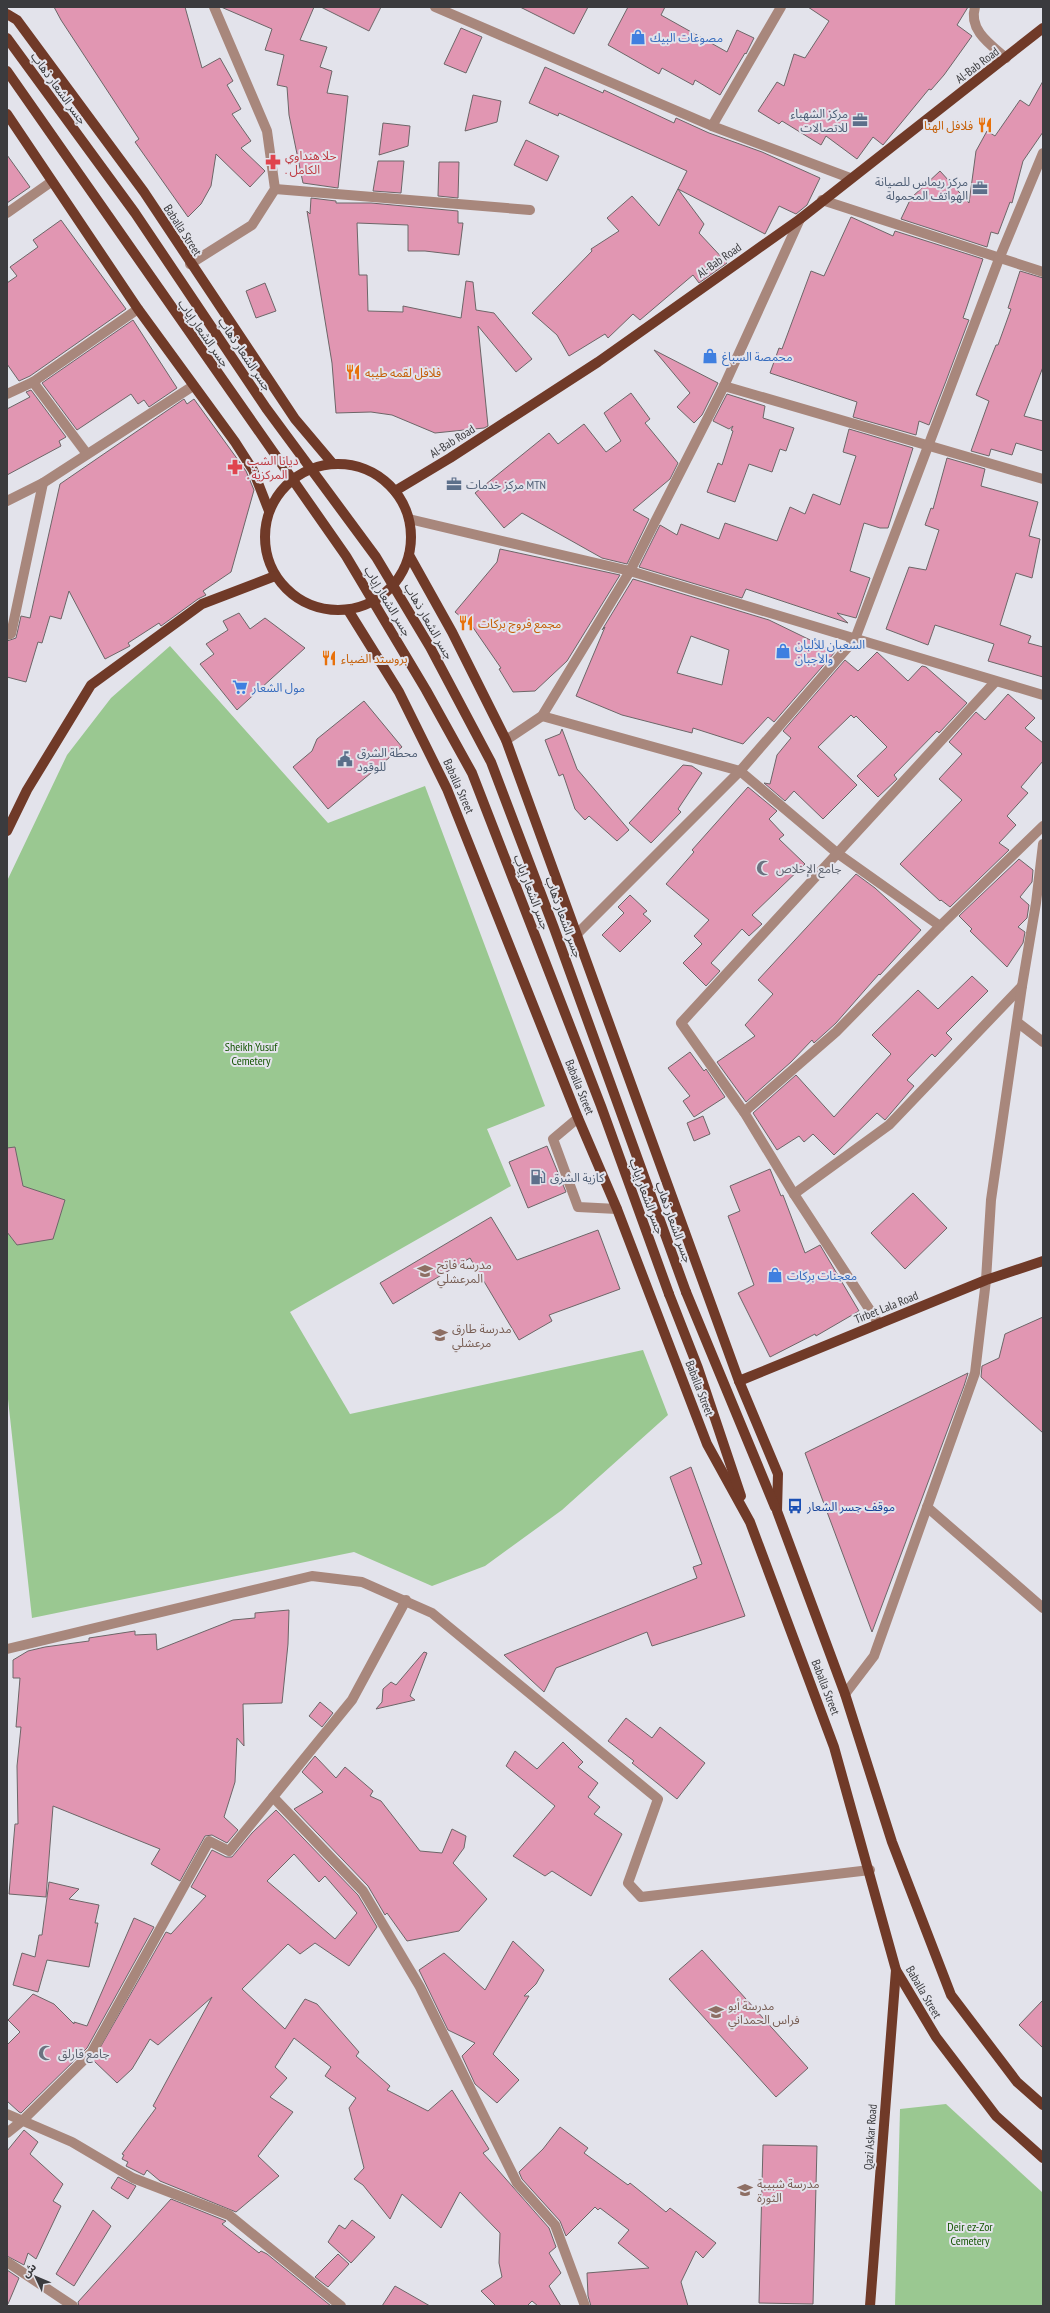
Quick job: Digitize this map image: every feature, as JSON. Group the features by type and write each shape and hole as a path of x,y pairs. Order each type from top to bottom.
{"main road":[{"name":"Baballa Street","path":"7,14 17,20 144,192 190,264 295,419 333,464"},
{"name":"Al-Bab Road","path":"395,491 450,458 598,362 800,219 822,200 1043,28"},
{"name":"جسر الشعار ذهاب","path":"7,38 135,213 266,408 376,557 430,647 491,762 554,928 686,1292 777,1511"},
{"name":"جسر الشعار إياب","path":"7,71 346,556 426,690 472,773 601,1106 669,1294 698,1368 750,1522"},
{"path":"7,114 51,182 138,309 253,470 269,511"},
{"path":"333,464 350,465 367,470 382,479 395,491 403,504 409,519 412,537 409,555 397,581 387,592 362,607 348,610 327,610 306,604 289,592 275,576 268,561 265,544 265,527 269,511 277,496 288,483 312,469 333,464"},
{"name":"Baballa Street","path":"409,555 452,632 506,740 739,1381 778,1474 777,1511 846,1694 892,1842 951,1995 1017,2082 1043,2106"},
{"path":"7,831 26,790 91,685 202,604 275,576"},
{"name":"Baballa Street","path":"348,610 399,692 447,789 578,1118 617,1209 707,1444 750,1522 834,1747 870,1870 896,1970 936,2037 996,2116 1043,2158"},
{"name":"Tirbet Lala Road","path":"739,1381 986,1280 1043,1261"},
{"name":"Qazi Askar Road","path":"870,2306 896,1970"}],"street":[{"path":"190,264 252,225 275,189 267,131 214,7"},
{"path":"435,7 712,126 850,178"},
{"path":"712,126 781,7"},
{"path":"975,7 973,14 974,24 982,36 1006,58"},
{"path":"576,935 740,771 855,639 999,259 1043,152"},
{"path":"7,213 51,182"},
{"path":"275,189 530,210"},
{"path":"822,200 999,259 1043,272"},
{"path":"506,740 542,716 630,571 724,386 800,219"},
{"path":"7,394 34,382 138,309"},
{"path":"34,382 87,454"},
{"path":"7,501 43,483 193,386"},
{"path":"724,386 1043,479"},
{"path":"7,635 11,634 43,483"},
{"path":"409,519 630,571 994,682 1043,695"},
{"path":"879,1324 794,1194 744,1112 681,1023 994,682"},
{"path":"542,716 740,771 838,853 940,926"},
{"path":"744,1112 836,1032 940,926 1043,826"},
{"path":"846,1694 874,1656 975,1373 986,1280 991,1200 1022,986 1040,905 1043,844"},
{"path":"794,1194 889,1125 1022,986"},
{"path":"1017,1022 1043,1042"},
{"path":"578,1118 553,1139 578,1207 617,1209"},
{"path":"927,1507 1043,1608"},
{"path":"7,1649 312,1576 362,1582 406,1600 432,1613 658,1800 628,1883 641,1897 870,1870"},
{"path":"7,2133 22,2121 92,2052 209,1841 229,1851 352,1700 406,1600"},
{"path":"273,1796 363,1891 420,1987 517,2183 555,2224 585,2306"},
{"path":"7,2114 72,2142 133,2178 229,2215 341,2306"},
{"path":"7,2262 73,2306"}],"green space":[{"name":"Sheikh Yusuf Cemetery","path":"170,646 328,823 425,786 545,1106 487,1129 511,1186 290,1312 350,1414 643,1350 668,1415 562,1510 485,1566 432,1586 354,1552 32,1618 7,1390 7,881 67,755 111,698"},
{"name":"Deir ez-Zor Cemetery","path":"946,2104 1043,2193 1043,2306 895,2306 900,2109"}],"building":[{"path":"54,7 185,7 202,68 220,58 233,81 227,85 241,109 232,114 251,141 241,148 265,171 250,187 216,154 211,186 201,204 188,217 135,142 139,139"},
{"path":"221,7 314,7 300,40 327,47 320,67 332,71 327,93 348,96 338,188 303,183 289,115 287,87 277,85 284,55 265,50 272,29"},
{"path":"321,7 381,7 369,31"},
{"path":"520,7 588,7 574,34"},
{"path":"628,7 665,7 661,15 727,52 737,30 754,38 746,54 745,53 720,95 695,80 693,85 662,68 659,74 608,45"},
{"path":"808,7 968,7 957,25 972,36 944,75 931,90 929,89 883,145 873,137 857,159 826,136 821,145 782,121 779,124 758,111 777,82 784,86 794,54 805,58 829,21"},
{"path":"461,28 482,37 466,73 444,64"},
{"path":"545,67 603,93 604,90 674,123 676,118 709,133 762,152 820,178 807,205 796,214 779,206 765,234 678,189 704,224 699,233 727,263 699,283 693,275 640,320 633,314 608,338 605,334 569,356 557,335 532,313 592,251 591,249 619,231 607,218 632,196 659,226 687,171 559,113 558,116 529,103"},
{"path":"1043,81 1043,132 1023,161 1012,203 1010,202 998,234 991,232 987,247 901,219 911,198 940,171 969,203 976,151 987,131 995,136 1020,100 1029,106"},
{"path":"473,95 501,101 497,122 465,131"},
{"path":"383,123 410,126 408,146 379,155"},
{"path":"526,140 559,156 547,181 514,165"},
{"path":"7,155 30,187 7,203"},
{"path":"378,161 404,161 401,193 373,191"},
{"path":"439,162 459,162 458,198 438,196"},
{"path":"311,198 336,201 336,203 371,203 458,211 458,223 463,223 459,255 425,251 408,251 408,225 357,223 359,275 367,275 368,311 403,312 403,306 461,318 466,281 473,282 476,310 494,313 532,359 516,372 478,326 488,426 484,428 435,433 392,415 371,412 336,413 332,363 307,211 310,214"},
{"path":"851,217 893,236 895,231 983,259 963,318 969,320 946,381 929,425 919,421 916,435 853,417 857,402 770,373 779,348 782,349 811,271 824,276"},
{"path":"61,220 126,309 30,376 19,381 7,364 7,283 17,276 10,267 38,247 33,240"},
{"path":"1020,271 1043,278 1043,367 1024,416 1043,421 1043,451 1016,443 1012,455 991,449 989,456 971,451 989,401 976,395 996,345 998,345 1011,309 1008,308"},
{"path":"265,283 276,311 256,318 246,291"},
{"path":"133,320 177,388 149,407 144,400 138,404 131,394 77,430 42,383"},
{"path":"654,350 718,383 702,415 694,423 677,407 690,393"},
{"path":"31,390 66,437 59,441 61,446 7,475 7,409 30,397 26,392"},
{"path":"631,393 650,419 645,423 678,463 670,479 633,510 649,519 627,564 602,558 522,513 504,528 475,493 549,433 558,444 584,424 606,452 621,441 604,413"},
{"path":"727,394 765,406 763,418 794,428 786,451 780,449 772,472 749,464 735,502 707,492 718,463 722,465 733,431 731,430 733,426 729,429 713,421"},
{"path":"184,399 187,404 194,399 246,471 254,490 231,572 203,591 206,595 198,599 161,626 159,623 128,643 130,646 105,659 69,591 61,619 50,616 42,643 38,642 26,682 7,677 7,641 16,638 21,616 30,618 60,484"},
{"path":"849,429 913,448 888,528 880,528 864,523 850,571 870,578 856,618 837,613 848,623 746,589 742,598 639,567 660,525 677,535 681,524 719,539 725,523 777,541 790,507 805,514 813,494 840,505 856,456 843,452"},
{"path":"947,458 985,469 981,486 1038,502 1029,536 1040,539 1032,578 1016,573 1000,625 1031,636 1028,643 1043,647 1043,677 988,661 994,644 935,625 928,645 886,629 909,567 926,570 939,530 925,525 931,508 933,509"},
{"path":"500,549 620,575 567,661 535,691 513,692 499,669 501,668 472,626 455,612 497,562"},
{"path":"633,579 769,620 835,652 774,722 768,717 743,744 693,728 692,733 622,715 576,696 605,627 602,630","holes":["691,636 729,650 722,685 677,673"]},
{"name":"مول الشعار","path":"239,613 250,629 265,618 305,648 237,710 200,664 214,654 206,644 228,630 223,621"},
{"path":"877,652 908,681 922,666 926,667 967,703 939,733 937,731 894,775 897,779 878,797 857,776 887,747 856,716 854,718 851,715 818,747 857,785 823,819 794,791 785,801 764,783 770,784 777,755 791,738 783,731 845,660 858,671"},
{"path":"1008,694 1035,718 1025,728 1043,743 1043,761 1021,787 1028,793 1007,816 1016,825 999,843 1009,850 950,907 941,900 940,901 900,864 962,800 939,779 962,754 949,742 976,712 985,720"},
{"name":"محطة الشرق للوقود","path":"364,701 402,747 328,809 293,767 312,751 317,739"},
{"path":"562,729 577,769 629,830 617,841 589,816 585,820 575,809 563,774 559,776 545,740 560,734"},
{"path":"683,765 692,766 702,773 678,809 681,812 651,843 629,823"},
{"path":"748,787 777,811 769,819 784,835 779,839 805,864 752,915 762,924 749,936 742,929 711,963 720,971 706,986 683,963 702,944 694,936 709,920 666,884 694,852 692,850"},
{"path":"1019,859 1033,870 1032,882 1020,897 1029,905 1027,918 1018,927 1025,932 1023,943 1007,967 970,931 972,929 959,916"},
{"path":"856,874 875,888 921,930 880,975 879,974 836,1023 814,1043 812,1040 791,1062 746,1102 717,1062 755,1036 745,1025 773,994 758,980"},
{"path":"630,895 647,911 643,914 651,921 620,952 602,935 624,913 618,907"},
{"path":"972,976 988,991 946,1033 952,1039 935,1057 932,1054 907,1080 914,1086 885,1120 877,1113 834,1155 813,1134 804,1142 799,1136 777,1150 753,1113 796,1075 834,1117 891,1054 872,1035 918,990 938,1009"},
{"path":"690,1052 704,1071 706,1069 725,1097 694,1117 683,1101 690,1096 668,1068"},
{"path":"703,1116 710,1134 694,1141 687,1123"},
{"name":"كازية الشرق","path":"547,1146 566,1192 528,1208 509,1162"},
{"path":"15,1147 23,1186 65,1200 53,1239 17,1245 7,1232 7,1148"},
{"path":"770,1169 781,1196 783,1195 805,1253 820,1245 859,1311 816,1336 815,1334 770,1357 738,1293 754,1285 728,1216 740,1211 730,1186"},
{"path":"913,1193 947,1228 905,1269 871,1233"},
{"path":"491,1217 517,1260 598,1230 620,1289 549,1315 552,1321 519,1340 470,1258 393,1304 380,1283"},
{"path":"1043,1317 1043,1433 981,1377 982,1366 999,1358 1005,1334"},
{"path":"968,1373 964,1386 872,1632 805,1453"},
{"path":"691,1467 745,1616 652,1646 647,1632 556,1668 544,1692 504,1655 697,1578 693,1567 702,1564 670,1477"},
{"path":"289,1610 288,1644 282,1703 243,1704 244,1746 237,1738 235,1782 224,1817 238,1830 227,1843 212,1835 205,1836 180,1881 151,1864 160,1849 53,1806 46,1897 9,1894 15,1824 18,1824 17,1766 21,1727 16,1727 20,1678 13,1678 13,1660 28,1651 89,1641 89,1638 135,1631 135,1635 156,1634 157,1650 233,1620 255,1618 255,1613"},
{"path":"424,1652 427,1653 410,1696 415,1700 376,1709 382,1702 383,1689 391,1682 396,1685"},
{"path":"320,1702 333,1713 322,1727 309,1716"},
{"path":"626,1718 652,1738 660,1727 705,1763 677,1799 632,1763 634,1761 608,1741"},
{"path":"563,1742 583,1762 578,1767 598,1783 588,1797 600,1807 594,1814 622,1834 591,1896 552,1871 545,1876 513,1856 555,1806 506,1766 515,1751 537,1769"},
{"path":"315,1756 336,1778 345,1767 373,1791 370,1796 381,1801 420,1851 442,1853 452,1829 466,1836 464,1848 453,1863 487,1899 459,1931 407,1941 387,1913 385,1915 368,1886 294,1809 323,1792 302,1772"},
{"path":"276,1810 358,1895 377,1927 349,1966 315,1943 300,1954 288,1944 242,1989 285,2029 305,1999 317,2004 359,2052 356,2056 390,2086 387,2090 428,2111 452,2090 489,2149 483,2153 549,2228 556,2247 549,2253 561,2273 549,2286 561,2306 538,2306 532,2301 527,2306 496,2306 481,2291 502,2277 499,2263 500,2233 460,2192 441,2228 402,2194 390,2219 363,2185 354,2179 364,2168 349,2108 356,2098 325,2076 331,2067 294,2038 275,2067 287,2078 270,2097 293,2112 258,2156 279,2176 236,2212 160,2181 147,2170 144,2175 126,2166 128,2162 122,2159 124,2155 122,2154 156,2108 153,2106 212,1997 158,2045 150,2039 132,2069 117,2083 93,2060 166,1932 171,1934 206,1896 191,1887 212,1850 226,1857 232,1857 252,1833","holes":["294,1854 319,1882 325,1876 357,1913 335,1939 267,1881"]},
{"path":"49,1882 79,1889 69,1899 99,1905 95,1923 98,1923 89,1967 47,1960 38,1992 13,1985 22,1953 35,1957 39,1935 42,1935"},
{"path":"134,1918 154,1927 87,2048 21,2113 19,2112 7,2101 7,2045 20,2032 8,2020 33,1994 54,2004 74,2024 74,2022 87,2026"},
{"path":"513,1941 544,1970 536,1984 524,1996 529,1996 493,2054 519,2080 497,2103 475,2084 462,2056 475,2043 448,2030 419,1970 444,1953 485,1990"},
{"path":"702,1950 808,2068 776,2097 669,1979"},
{"path":"1043,2000 1043,2048 1019,2025"},
{"path":"560,2127 588,2148 584,2153 628,2185 630,2183 666,2212 670,2208 716,2243 703,2258 696,2251 681,2282 688,2306 591,2306 588,2296 587,2273 649,2268 618,2243 629,2230 600,2208 598,2210 595,2207 566,2236 560,2221 522,2179 519,2172 543,2149"},
{"path":"24,2130 38,2142 30,2154 63,2184 53,2201 61,2206 36,2259 28,2253 24,2265 7,2256 7,2151"},
{"path":"763,2145 817,2146 813,2304 759,2303"},
{"path":"118,2177 136,2186 128,2199 111,2188"},
{"path":"171,2199 226,2221 222,2224 259,2253 261,2251 267,2254 331,2306 79,2306 78,2302"},
{"path":"93,2210 111,2226 74,2286 56,2274"},
{"path":"352,2220 375,2237 351,2263 328,2242 339,2225 345,2229"},
{"path":"338,2254 349,2264 328,2287 315,2277"},
{"path":"7,2270 19,2278 8,2304 7,2304"},
{"path":"395,2286 430,2306 382,2306"}],"place":[{"name":"مصوغات البيك","path":"638,37"},
{"name":"مركز الشهباء للاتصالات","path":"860,120"},
{"name":"فلافل الهنا","path":"985,125"},
{"name":"حلا هنداوي . الكامل","path":"273,162"},
{"name":"مركز ريماس للصيانة الهواتف المحمولة","path":"980,188"},
{"name":"محمصة السباغ","path":"710,356"},
{"name":"فلافل لقمه طيبه","path":"353,372"},
{"name":"ديانا الشب . المركزية","path":"235,467"},
{"name":"مركز خدمات MTN","path":"454,484"},
{"name":"مجمع فروج بركات","path":"466,623"},
{"name":"الشعبان للألبان والأجبان","path":"783,651"},
{"name":"بروستد الضياء","path":"329,658"},
{"name":"مول الشعار","path":"240,687"},
{"name":"محطة الشرق للوقود","path":"345,759"},
{"name":"جامع الإخلاص","path":"764,868"},
{"name":"كازية الشرق","path":"538,1177"},
{"name":"مدرسة فاتح المرعشلي","path":"425,1271"},
{"name":"معجنات بركات","path":"775,1275"},
{"name":"مدرسة طارق مرعشلي","path":"440,1335"},
{"name":"موقف جسر الشعار","path":"795,1506"},
{"name":"مدرسة أبو فراس الحمداني","path":"716,2012"},
{"name":"جامع قارلق","path":"46,2053"},
{"name":"مدرسة شبيبة الثورة","path":"745,2190"}]}
